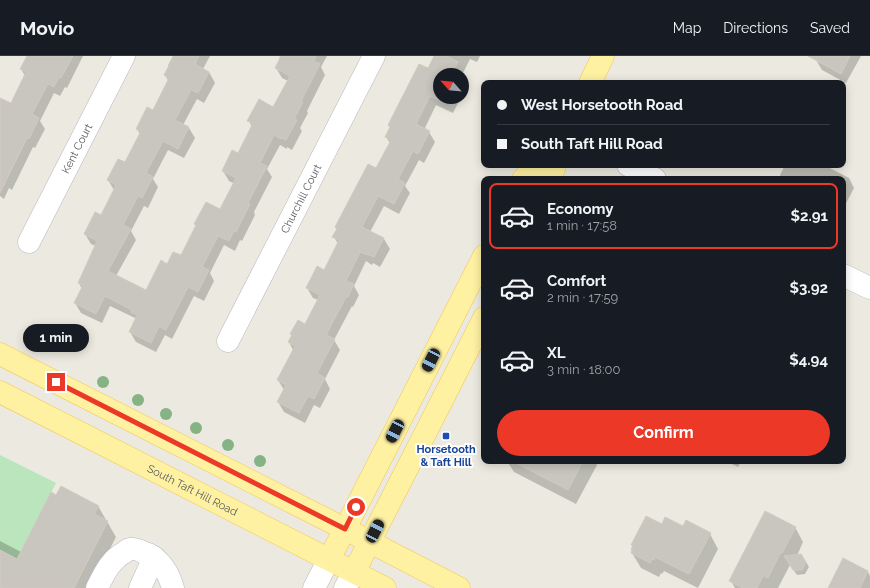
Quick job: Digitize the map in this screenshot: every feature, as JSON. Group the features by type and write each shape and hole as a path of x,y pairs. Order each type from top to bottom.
{"main road":[{"path":"591,80 603,56"},
{"path":"526,176 533,168"},
{"path":"329,559 481,262"},
{"path":"349,580 481,324"},
{"path":"0,354 459,588"},
{"name":"South Taft Hill Road","path":"0,392 329,559 349,580 385,588"}],"street":[{"name":"Kent Court","path":"29,242 124,56"},
{"name":"Churchill Court","path":"228,341 374,56"},
{"path":"634,168 649,176"},
{"path":"846,276 870,288"},
{"path":"97,588 112,561 129,549 138,549 154,557 164,567 174,588"},
{"path":"140,588 154,557"},
{"path":"314,588 329,559"}],"green space":[{"path":"0,455 56,483 17,559 0,550"}],"building":[{"path":"27,56 73,56 61,78 59,77 54,87 48,84 32,114 39,118 29,139 27,138 0,193 0,98 11,103 26,72 20,69"},
{"path":"174,56 199,56 195,64 209,72 198,93 191,90 175,120 189,127 178,149 163,141 146,173 153,177 142,198 138,196 123,225 131,229 108,271 146,290 161,260 167,264 173,252 181,255 196,225 194,224 206,202 220,209 236,178 222,171 232,150 238,153 253,123 247,121 259,99 273,107 290,76 275,68 281,56 316,56 314,61 320,64 301,101 303,102 294,119 297,120 286,140 274,135 260,163 267,166 248,203 250,204 236,232 234,231 229,241 218,236 202,267 209,270 198,292 188,287 166,330 159,326 151,343 129,332 137,315 131,312 132,310 105,296 96,314 74,303 83,285 78,283 97,241 84,234 95,212 101,215 116,185 107,180 118,159 125,162 141,131 136,129 147,107 153,110 169,78 164,75"},
{"path":"434,56 447,56 458,62 455,68 433,68 433,97 430,96 416,124 430,131 418,154 413,151 398,179 405,183 394,204 378,196 362,227 384,238 374,257 360,252 346,281 354,284 326,335 335,339 317,373 325,378 314,399 308,396 299,413 277,402 286,385 277,380 295,346 288,342 292,335 290,334 298,320 305,324 320,295 306,288 317,266 324,270 339,240 332,237 337,229 335,227 368,164 376,168 391,140 385,137 390,127 388,125 419,64 428,68"},
{"path":"808,56 850,56 841,74"},
{"path":"518,464 581,464 568,490"},
{"path":"61,486 99,506 94,514 108,521 74,588 0,588 0,550 17,559 51,492 56,495"},
{"path":"765,511 796,527 768,578 763,576 757,588 743,588 729,581"},
{"path":"646,516 662,524 665,517 683,526 686,520 711,533 689,574 655,557 650,563 631,553 633,546 631,545"},
{"path":"801,554 806,562 802,570 793,570 784,556"},
{"path":"843,558 868,571 860,588 828,588"}],"place":[{"name":"Horsetooth & Taft Hill","path":"446,436"}],"route":[{"path":"56,382 345,529 356,507"}]}
